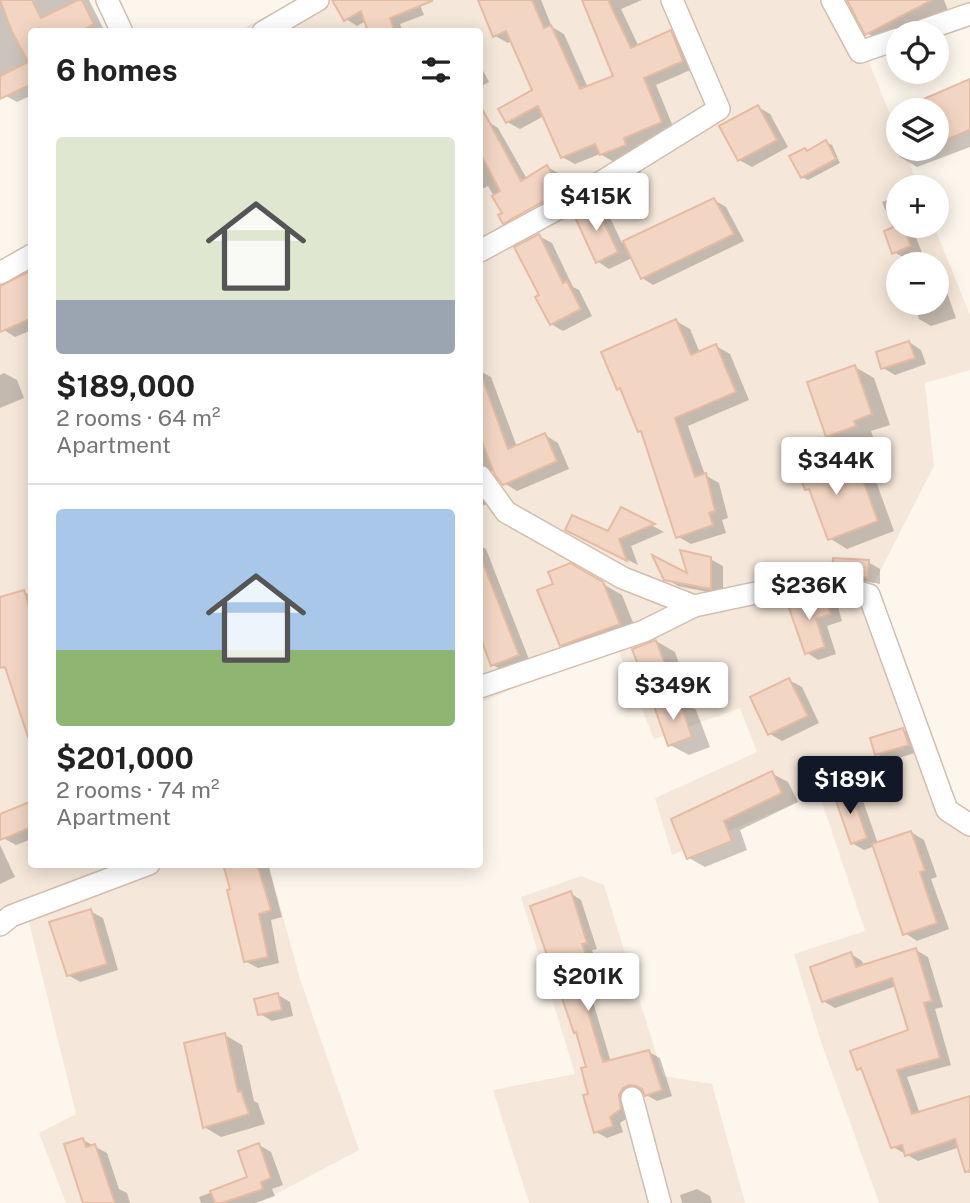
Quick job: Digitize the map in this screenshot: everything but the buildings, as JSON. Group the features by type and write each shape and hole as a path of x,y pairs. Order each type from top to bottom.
{"street":[{"path":"107,0 120,28"},
{"path":"270,28 318,0"},
{"path":"483,249 561,207 719,109 672,0"},
{"path":"832,0 860,52 886,43"},
{"path":"949,21 970,14"},
{"path":"0,274 28,257"},
{"path":"483,480 506,512 623,578 694,606"},
{"path":"483,686 644,631 694,606 799,584 835,585 869,595 947,810 970,825"},
{"path":"0,925 11,916 138,868"},
{"path":"632,1098 660,1203"}],"shaded area":[{"path":"295,0 970,0 970,6 928,21 886,21 886,36 862,45 886,104 886,161 909,161 914,175 886,175 886,238 939,238 945,252 886,252 886,315 949,315 949,263 970,315 970,370 925,383 934,466 874,583 941,809 970,833 970,1203 879,1203 821,1042 794,954 865,931 819,793 672,855 655,798 757,752 740,708 654,739 616,644 483,702 483,28 244,28"},
{"path":"28,244 28,868 270,868 300,979 359,1150 259,1203 66,1203 39,1133 76,1114 29,922 29,911 0,925 0,260"},
{"path":"581,876 604,885 663,1076 712,1084 745,1203 529,1203 493,1090 575,1074 521,897"}]}
